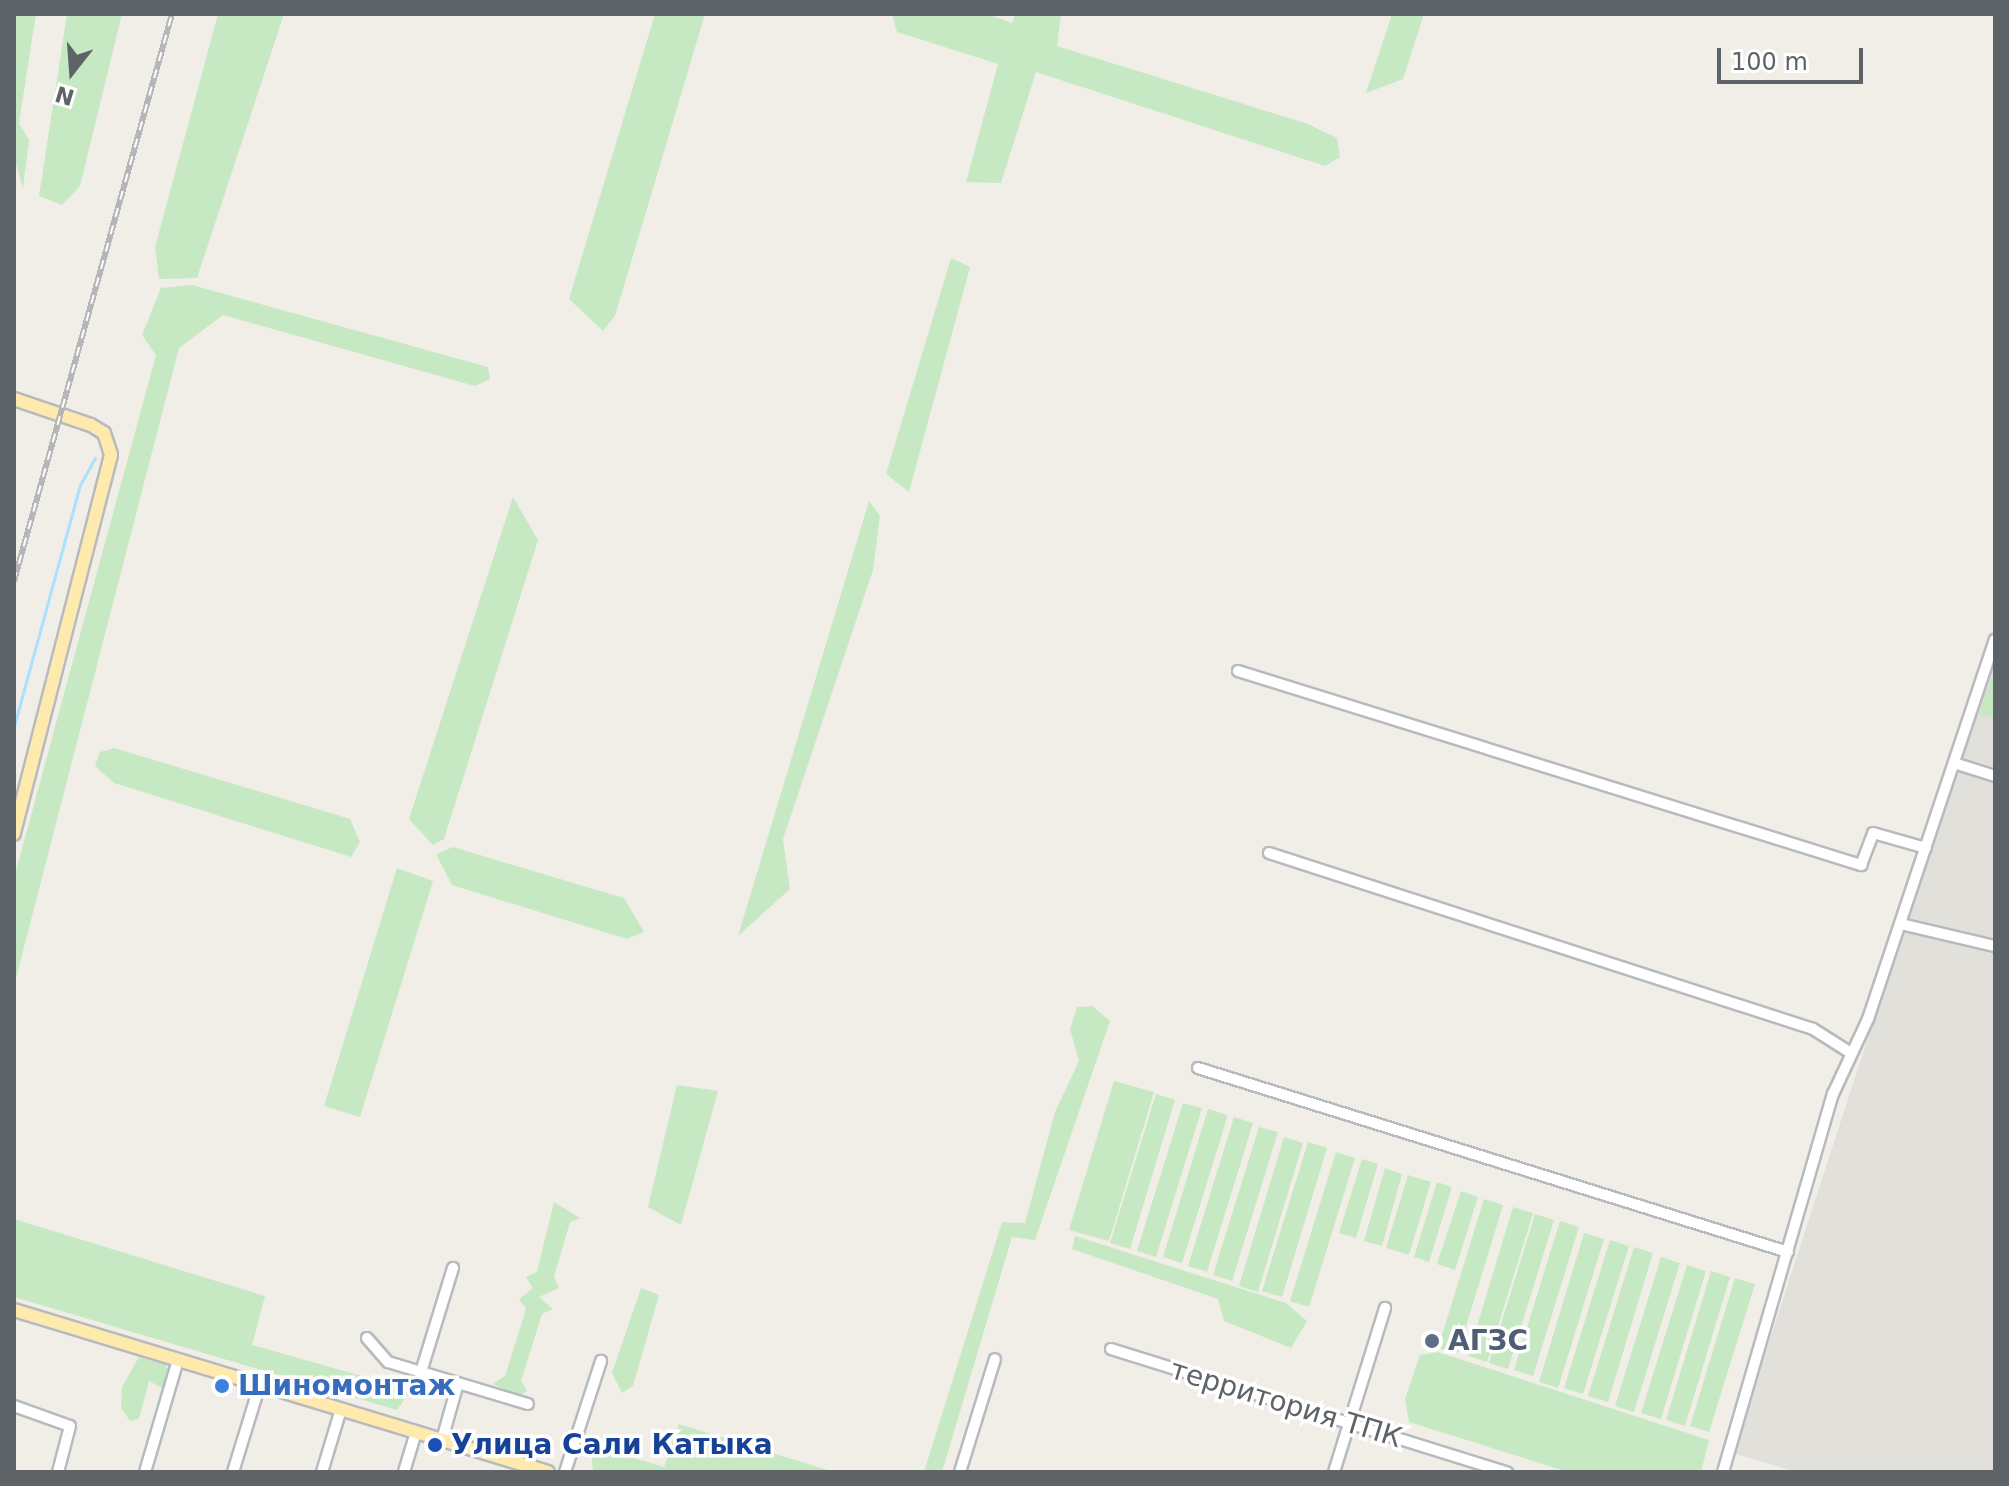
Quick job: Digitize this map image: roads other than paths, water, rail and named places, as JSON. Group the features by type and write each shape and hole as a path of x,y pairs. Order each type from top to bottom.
{"main road":[{"path":"14,399 100,424 111,455 14,834"},
{"path":"14,1310 531,1470 548,1472"}],"street":[{"path":"1723,1472 1851,1053 1901,924 1995,640"},
{"path":"1238,671 1861,865 1873,833 1926,848"},
{"path":"1954,763 1995,776"},
{"path":"1269,853 1802,1025 1851,1053"},
{"path":"1901,924 1995,946"},
{"path":"1198,1068 1788,1252"},
{"path":"421,1372 453,1268"},
{"path":"1334,1472 1385,1308"},
{"path":"367,1338 388,1362 528,1404"},
{"name":"территория ТПК","path":"1111,1349 1507,1472"},
{"path":"960,1472 995,1359"},
{"path":"145,1472 178,1360"},
{"path":"565,1472 601,1361"},
{"path":"442,1440 458,1383"},
{"path":"233,1472 260,1384"},
{"path":"14,1406 70,1426 58,1472"},
{"path":"322,1472 341,1409"},
{"path":"404,1472 416,1432"}],"waterway":[{"path":"14,726 80,485 95,458"}],"railway":[{"path":"14,581 172,14"}],"place":[{"name":"АГЗС","path":"1432,1341"},
{"name":"Шиномонтаж","path":"222,1386"},
{"name":"Улица Сали Катыка","path":"435,1445"}]}
